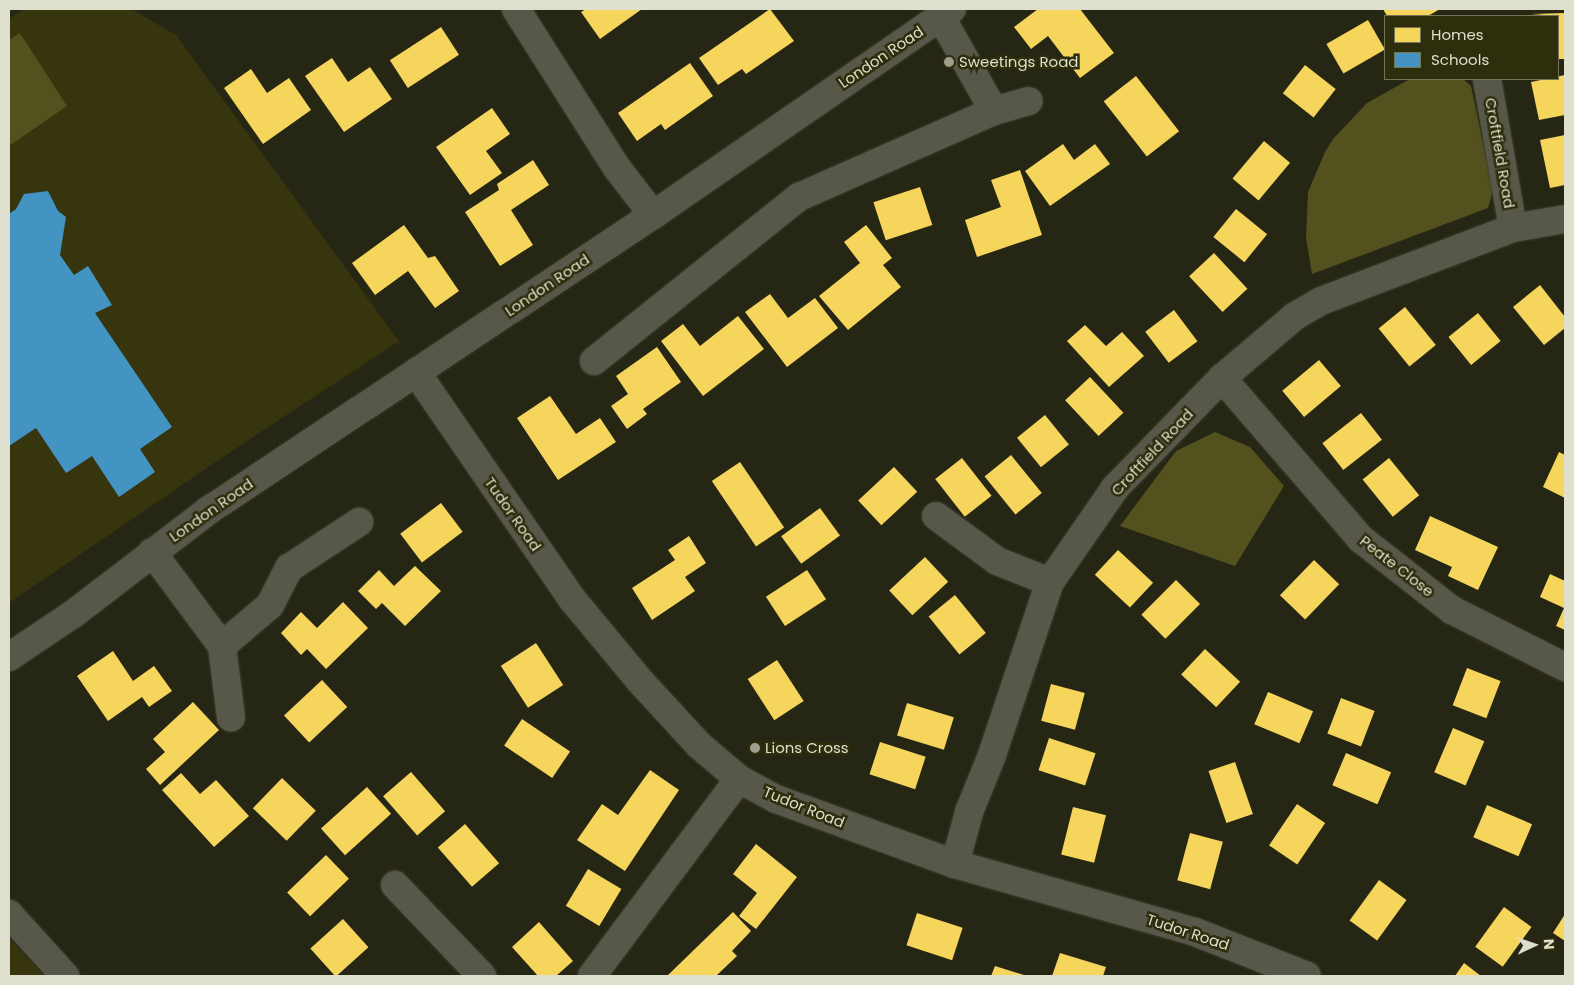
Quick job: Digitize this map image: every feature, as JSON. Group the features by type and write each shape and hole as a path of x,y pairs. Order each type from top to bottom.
{"street":[{"path":"516,9 618,168 653,215"},
{"name":"London Road","path":"9,657 73,614 152,552 239,490 653,215 946,13 994,111"},
{"name":"Croftfield Road","path":"1486,80 1513,228"},
{"path":"594,361 799,197 994,111 1028,101"},
{"name":"Croftfield Road","path":"955,864 969,812 992,755 1050,582 1115,488 1222,378 1295,316 1321,301 1513,228 1565,219"},
{"name":"Tudor Road","path":"416,372 572,599 640,681 700,746 739,778 776,799 955,864 1195,932 1307,976"},
{"name":"Peate Close","path":"1222,378 1361,539 1452,610 1565,667"},
{"path":"936,516 997,561 1050,582"},
{"path":"222,646 270,605 288,568 359,522"},
{"path":"152,552 222,646 231,717"},
{"path":"592,976 739,778"},
{"path":"395,885 482,976"},
{"path":"9,914 65,976"}],"shaded area":[{"path":"24,9 131,9 176,35 401,344 396,343 229,453 9,603 9,19"},
{"path":"20,33 67,106 9,146 9,40"},
{"path":"1408,80 1464,80 1471,86 1493,191 1488,208 1312,274 1306,238 1308,192 1325,152 1333,139 1367,103"},
{"path":"1215,432 1250,447 1284,486 1235,566 1120,526 1176,451"},
{"path":"9,938 44,976 9,976"}],"building: Homes":[{"path":"586,9 642,9 600,39 581,12"},
{"path":"770,9 794,41 746,74 742,69 718,85 699,58"},
{"path":"1038,9 1080,9 1114,53 1080,78 1048,36 1031,49 1014,27"},
{"path":"1383,9 1440,9 1430,15 1386,15"},
{"path":"1565,13 1565,59 1559,59 1559,15 1531,14"},
{"path":"1368,20 1384,50 1343,73 1326,44"},
{"path":"441,27 459,55 408,88 390,60"},
{"path":"332,58 348,82 370,67 392,99 344,132 305,76"},
{"path":"690,63 713,96 665,130 661,124 637,141 618,113"},
{"path":"1305,65 1336,89 1314,117 1283,93"},
{"path":"251,69 267,93 289,78 311,110 263,144 224,88"},
{"path":"1565,75 1565,115 1539,120 1531,82 1559,80 1559,76"},
{"path":"1136,76 1179,131 1147,156 1104,101"},
{"path":"492,108 510,134 486,151 502,173 470,195 436,147"},
{"path":"1565,135 1565,185 1550,188 1540,140"},
{"path":"1264,141 1290,163 1259,200 1233,179"},
{"path":"1063,144 1074,160 1095,144 1110,164 1050,206 1025,171"},
{"path":"533,160 549,185 511,210 533,245 500,266 465,212 499,190 497,184"},
{"path":"1020,170 1042,235 977,257 965,220 1001,207 991,180"},
{"path":"920,187 932,225 886,240 873,202"},
{"path":"1236,209 1267,234 1244,262 1213,237"},
{"path":"404,225 428,258 435,256 459,291 435,308 408,271 375,295 352,263"},
{"path":"866,225 892,258 883,265 901,287 848,330 819,296 860,263 844,242"},
{"path":"1214,253 1247,289 1223,312 1189,276"},
{"path":"1540,285 1565,317 1565,328 1544,345 1513,307"},
{"path":"770,294 788,318 815,298 838,328 787,367 745,312"},
{"path":"1405,307 1436,345 1409,366 1379,328"},
{"path":"1174,310 1197,341 1169,363 1145,332"},
{"path":"1478,313 1501,341 1471,365 1448,337"},
{"path":"738,316 764,349 703,396 661,341 683,324 700,346"},
{"path":"1085,325 1106,346 1122,332 1144,356 1109,387 1067,341"},
{"path":"657,347 681,382 643,409 647,414 627,429 611,406 628,394 616,376"},
{"path":"1319,360 1341,386 1304,417 1282,391"},
{"path":"1090,377 1123,413 1099,436 1065,400"},
{"path":"550,396 576,434 600,418 616,442 558,480 517,418"},
{"path":"1361,413 1382,440 1343,470 1322,443"},
{"path":"1045,415 1069,445 1041,467 1017,438"},
{"path":"1559,452 1565,455 1565,498 1543,487"},
{"path":"1011,455 1042,493 1015,514 985,476"},
{"path":"962,458 992,496 965,517 935,479"},
{"path":"1389,458 1419,495 1393,517 1363,479"},
{"path":"740,462 784,527 756,547 712,481"},
{"path":"894,467 917,492 881,525 858,500"},
{"path":"441,503 463,532 422,562 400,534"},
{"path":"820,508 840,536 801,564 781,536"},
{"path":"1430,516 1498,547 1478,590 1448,576 1452,567 1415,550"},
{"path":"689,536 706,563 685,577 695,591 652,620 632,588 675,560 668,550"},
{"path":"1118,550 1153,583 1130,608 1095,575"},
{"path":"925,557 948,582 912,615 889,590"},
{"path":"1314,560 1339,584 1305,620 1280,595"},
{"path":"415,566 441,591 405,626 382,603 376,609 358,591 379,570 394,586"},
{"path":"807,570 826,599 785,626 766,597"},
{"path":"1550,574 1565,581 1565,630 1556,626 1564,608 1540,597"},
{"path":"1176,580 1200,604 1165,639 1141,615"},
{"path":"955,595 986,633 959,654 929,616"},
{"path":"343,602 368,628 326,669 307,649 301,655 281,633 301,612 317,628"},
{"path":"536,643 563,685 528,708 501,666"},
{"path":"1205,649 1240,682 1216,707 1181,675"},
{"path":"113,651 133,681 154,666 172,691 149,707 142,697 108,721 77,676"},
{"path":"777,660 804,701 774,720 748,679"},
{"path":"1467,668 1501,681 1486,718 1453,705"},
{"path":"322,680 347,707 309,743 284,715"},
{"path":"1051,684 1085,693 1075,730 1041,721"},
{"path":"1268,692 1313,711 1299,743 1254,724"},
{"path":"1341,698 1375,711 1361,746 1327,733"},
{"path":"193,702 219,730 160,785 146,769 165,752 153,739"},
{"path":"907,703 954,717 944,750 897,736"},
{"path":"522,719 570,751 552,778 504,746"},
{"path":"1453,728 1484,741 1466,785 1434,772"},
{"path":"1049,738 1096,753 1085,785 1038,770"},
{"path":"880,742 926,757 915,789 869,774"},
{"path":"1346,753 1391,772 1377,804 1332,785"},
{"path":"1235,762 1253,814 1226,823 1209,771"},
{"path":"650,770 679,790 625,871 577,840 602,804 618,815"},
{"path":"411,772 445,811 417,836 383,796"},
{"path":"181,773 200,794 216,780 249,816 214,847 162,790"},
{"path":"282,778 316,811 287,841 253,808"},
{"path":"367,787 391,814 345,855 321,828"},
{"path":"1297,804 1325,823 1297,864 1269,845"},
{"path":"1487,805 1532,824 1518,856 1473,837"},
{"path":"1073,807 1106,815 1094,863 1061,855"},
{"path":"465,824 499,863 472,887 438,848"},
{"path":"1190,833 1223,842 1210,889 1177,880"},
{"path":"756,844 797,877 756,929 739,916 757,893 733,874"},
{"path":"326,855 349,879 310,916 287,893"},
{"path":"588,869 621,889 599,926 566,906"},
{"path":"1379,880 1407,900 1377,940 1350,920"},
{"path":"1504,907 1532,927 1503,967 1475,947"},
{"path":"733,912 751,931 732,951 737,956 716,976 667,976"},
{"path":"917,913 963,928 952,960 906,945"},
{"path":"1565,914 1565,941 1553,933"},
{"path":"343,919 368,947 336,976 310,948"},
{"path":"539,922 573,961 556,976 538,976 512,947"},
{"path":"1060,953 1106,967 1103,976 1052,976"},
{"path":"1464,963 1481,976 1455,976"},
{"path":"995,966 1027,976 991,976"}],"building: Schools":[{"path":"48,191 58,211 66,217 60,255 74,275 88,266 112,305 95,313 172,427 140,449 155,472 119,497 92,456 66,473 36,428 9,446 9,214 16,209 24,194"}],"place":[{"name":"Sweetings Road","path":"949,62"},
{"name":"Lions Cross","path":"755,748"}]}
